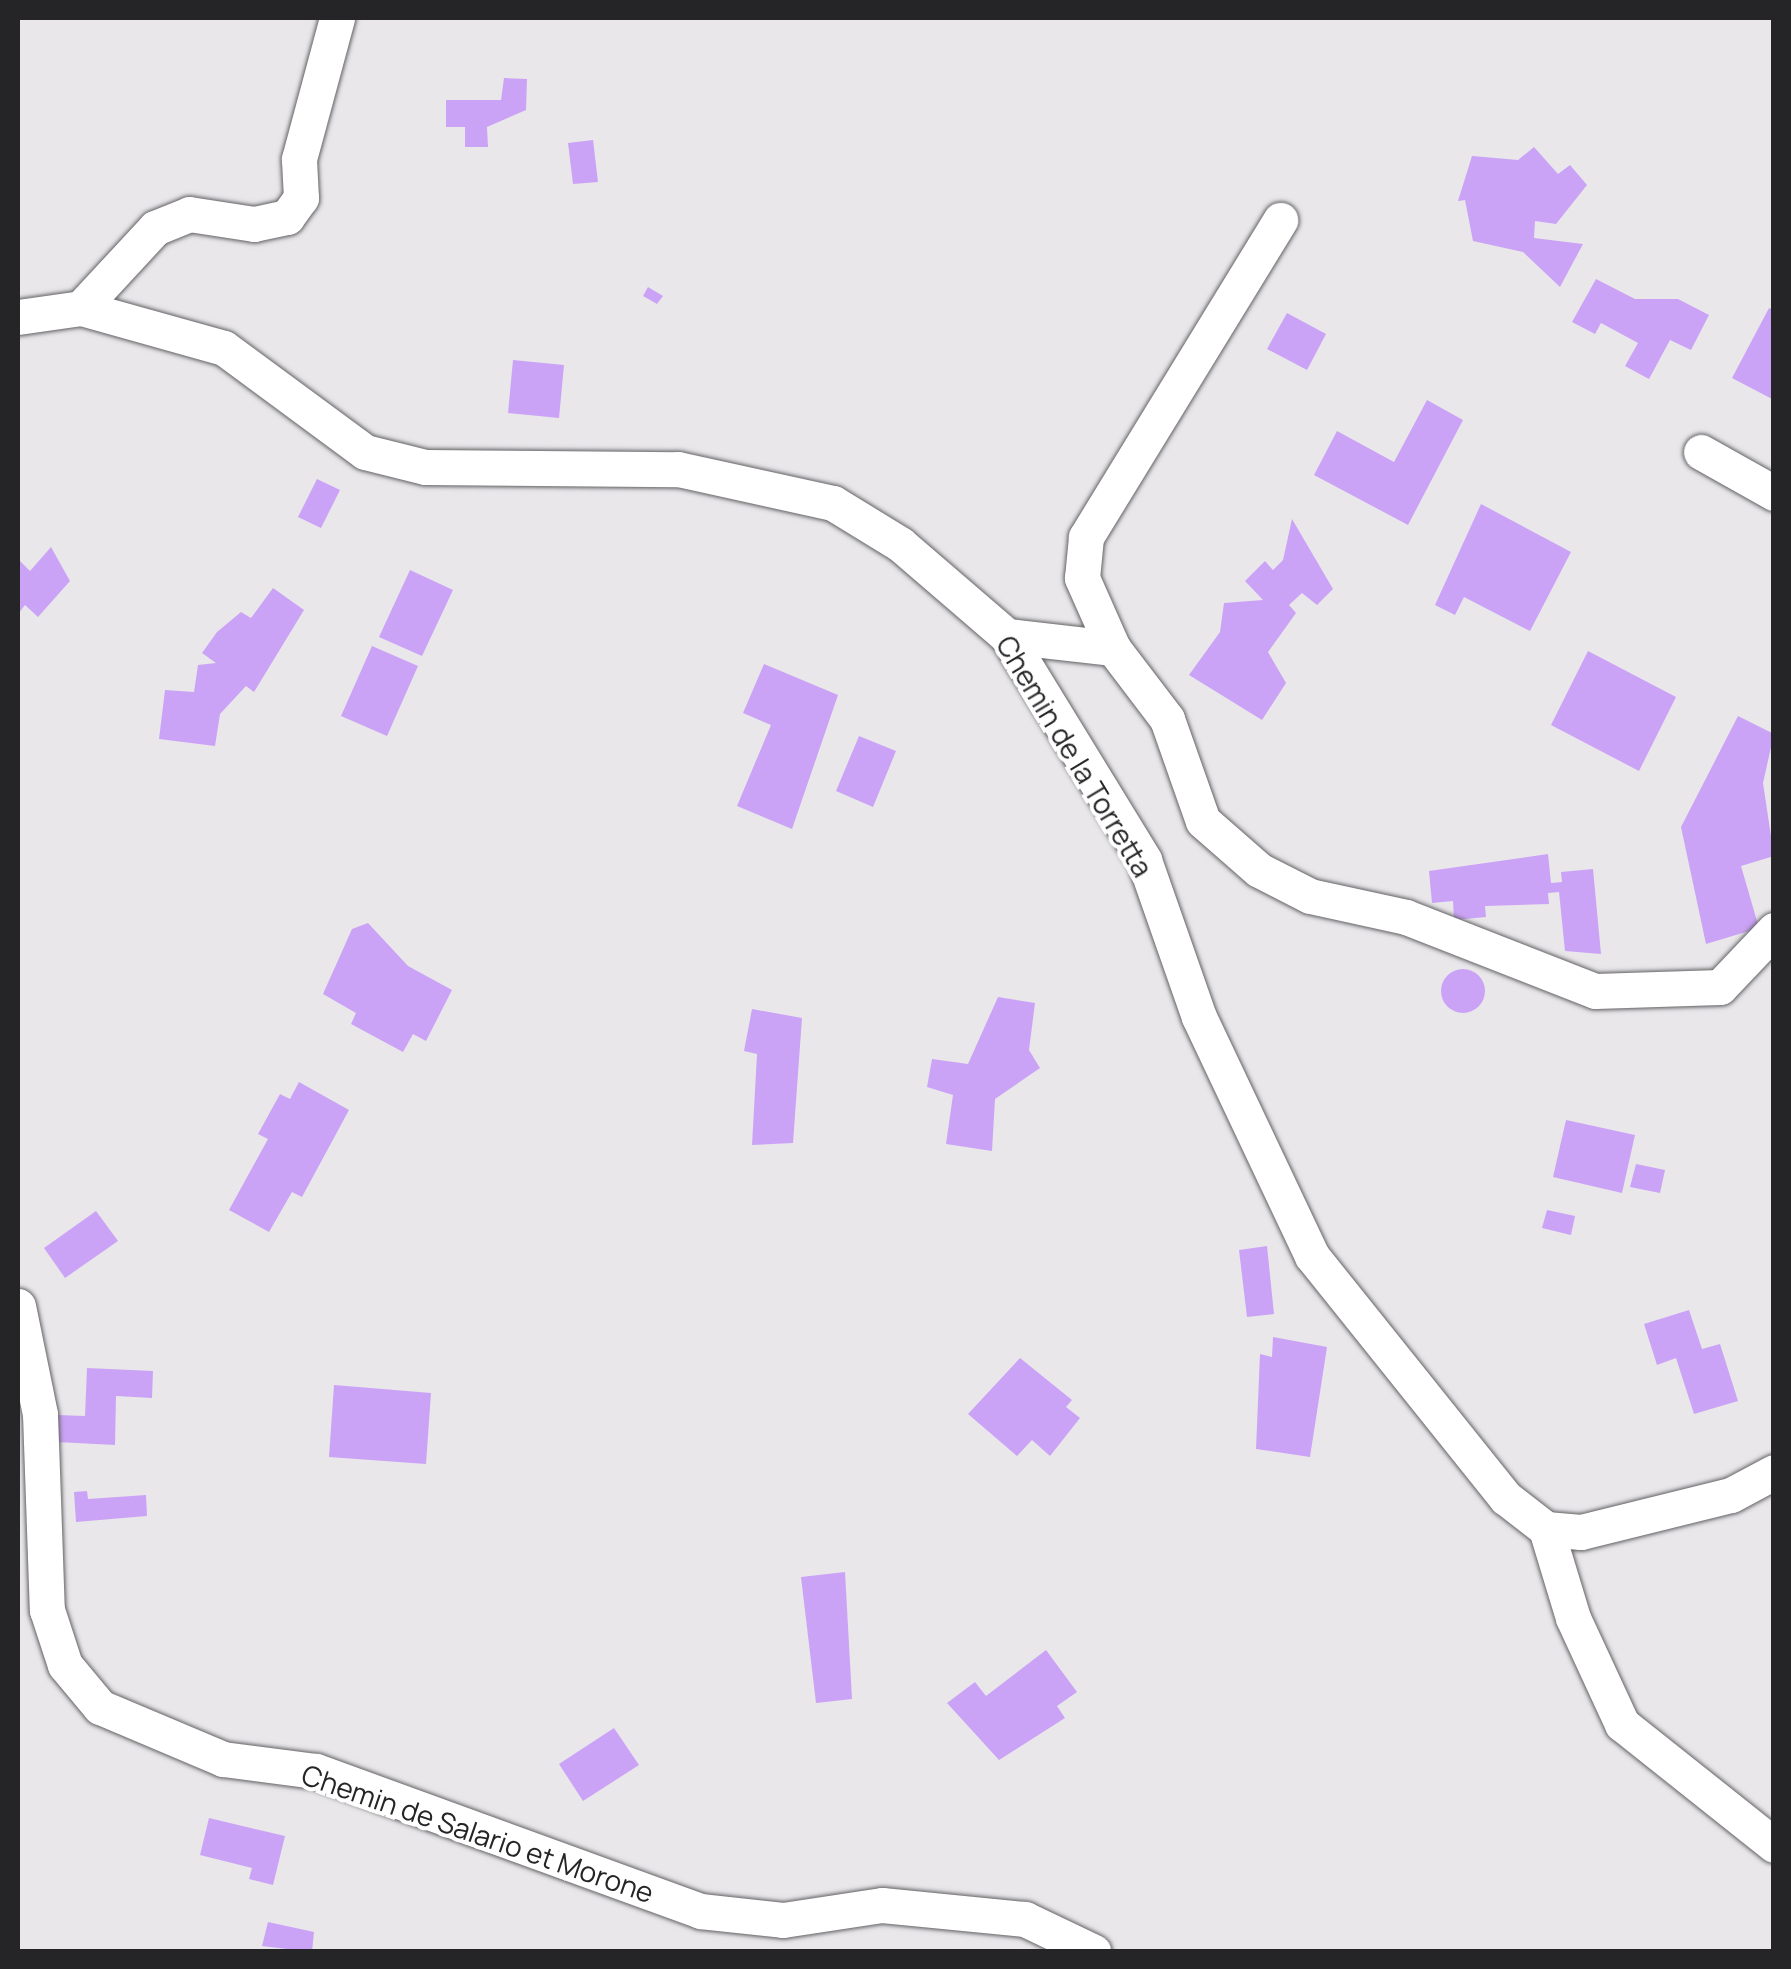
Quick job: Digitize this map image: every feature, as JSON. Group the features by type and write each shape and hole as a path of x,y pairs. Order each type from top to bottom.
{"street":[{"path":"18,316 81,308 156,228 189,214 254,224 286,217 302,198 299,160 336,18"},
{"path":"1280,220 1086,537 1082,578 1112,648 1167,719 1204,821 1259,870 1310,896 1406,916 1595,992 1720,987 1774,930"},
{"name":"Chemin de la Torretta","path":"81,308 224,348 380,456 441,468 678,469 833,503 900,544 1007,636 1144,860 1199,1017 1312,1256 1506,1498 1546,1529"},
{"path":"1700,452 1774,494"},
{"path":"1007,636 1112,648"},
{"name":"Chemin de Salario et Morone","path":"18,1306 40,1414 47,1610 65,1665 100,1707 223,1759 316,1771 700,1912 783,1920 882,1905 1025,1919 1094,1952"},
{"path":"1774,1472 1731,1494 1618,1523 1546,1529 1573,1618 1622,1724 1774,1845"}],"building":[{"path":"504,78 527,79 526,110 487,127 488,147 465,147 465,127 446,127 446,100 501,100"},
{"path":"593,140 598,182 573,184 568,143"},
{"path":"1534,147 1558,174 1570,165 1587,185 1556,224 1535,221 1534,238 1583,244 1560,287 1523,252 1473,241 1465,200 1458,201 1472,156 1518,160"},
{"path":"1596,279 1635,299 1678,299 1709,315 1691,350 1670,340 1649,379 1625,366 1638,343 1601,323 1595,334 1572,322"},
{"path":"648,287 663,296 657,304 643,296"},
{"path":"1769,308 1774,310 1774,400 1732,378"},
{"path":"1287,313 1326,334 1307,370 1267,349"},
{"path":"513,360 564,365 559,418 508,413"},
{"path":"1427,400 1463,420 1408,525 1314,475 1337,431 1394,462"},
{"path":"317,479 340,490 321,528 298,517"},
{"path":"1481,504 1571,552 1530,631 1464,597 1455,615 1435,605"},
{"path":"1292,519 1333,589 1317,605 1302,593 1289,605 1296,613 1268,652 1286,683 1262,720 1189,675 1220,632 1224,603 1263,600 1245,581 1265,561 1273,570 1283,560"},
{"path":"51,547 70,581 38,617 25,605 18,614 18,559 30,571"},
{"path":"410,570 453,590 422,656 379,637"},
{"path":"273,588 304,610 254,692 246,686 220,714 215,746 159,739 165,690 194,692 198,665 216,663 202,653 217,632 241,612 251,618"},
{"path":"372,646 418,666 387,736 341,716"},
{"path":"1588,651 1676,697 1639,771 1551,725"},
{"path":"764,664 838,695 792,829 737,806 771,725 743,713"},
{"path":"1738,716 1774,734 1763,783 1774,856 1741,866 1759,928 1706,944 1681,827"},
{"path":"859,736 896,751 873,807 836,791"},
{"path":"1548,854 1551,883 1562,882 1561,872 1593,869 1601,954 1565,951 1559,892 1548,893 1549,904 1485,906 1486,917 1454,920 1453,901 1432,903 1429,871"},
{"path":"368,923 408,966 452,990 426,1041 413,1034 403,1052 351,1024 356,1013 323,994 352,929"},
{"path":"1463,969 1479,975 1485,991 1479,1007 1463,1013 1447,1007 1441,991 1447,975"},
{"path":"998,997 1035,1003 1029,1050 1040,1068 995,1099 992,1151 946,1144 953,1095 927,1087 932,1059 968,1064"},
{"path":"752,1009 802,1018 793,1143 752,1145 757,1054 744,1051"},
{"path":"299,1082 349,1110 302,1197 292,1192 269,1232 229,1210 268,1139 258,1134 280,1094 290,1099"},
{"path":"1566,1120 1635,1135 1622,1193 1553,1177"},
{"path":"1636,1164 1665,1170 1660,1193 1630,1187"},
{"path":"1547,1210 1575,1216 1571,1235 1542,1228"},
{"path":"96,1211 118,1241 65,1278 44,1248"},
{"path":"1267,1246 1274,1314 1247,1317 1239,1250"},
{"path":"1689,1310 1702,1349 1720,1344 1738,1401 1694,1414 1676,1358 1657,1365 1644,1324"},
{"path":"1273,1337 1327,1347 1310,1457 1256,1449 1260,1354 1272,1357"},
{"path":"1020,1358 1072,1400 1066,1407 1080,1418 1050,1456 1032,1440 1017,1456 968,1414"},
{"path":"87,1368 153,1371 152,1398 116,1396 115,1445 57,1442 58,1415 85,1416"},
{"path":"334,1385 431,1393 426,1464 329,1457"},
{"path":"87,1491 88,1499 146,1495 147,1516 76,1522 74,1492"},
{"path":"845,1572 852,1699 816,1703 801,1577"},
{"path":"1046,1650 1077,1692 1057,1706 1065,1718 999,1760 947,1703 975,1682 986,1696"},
{"path":"614,1728 639,1765 583,1801 559,1764"},
{"path":"209,1818 285,1836 273,1885 249,1879 252,1868 200,1855"},
{"path":"268,1922 314,1932 312,1952 262,1946"}]}
